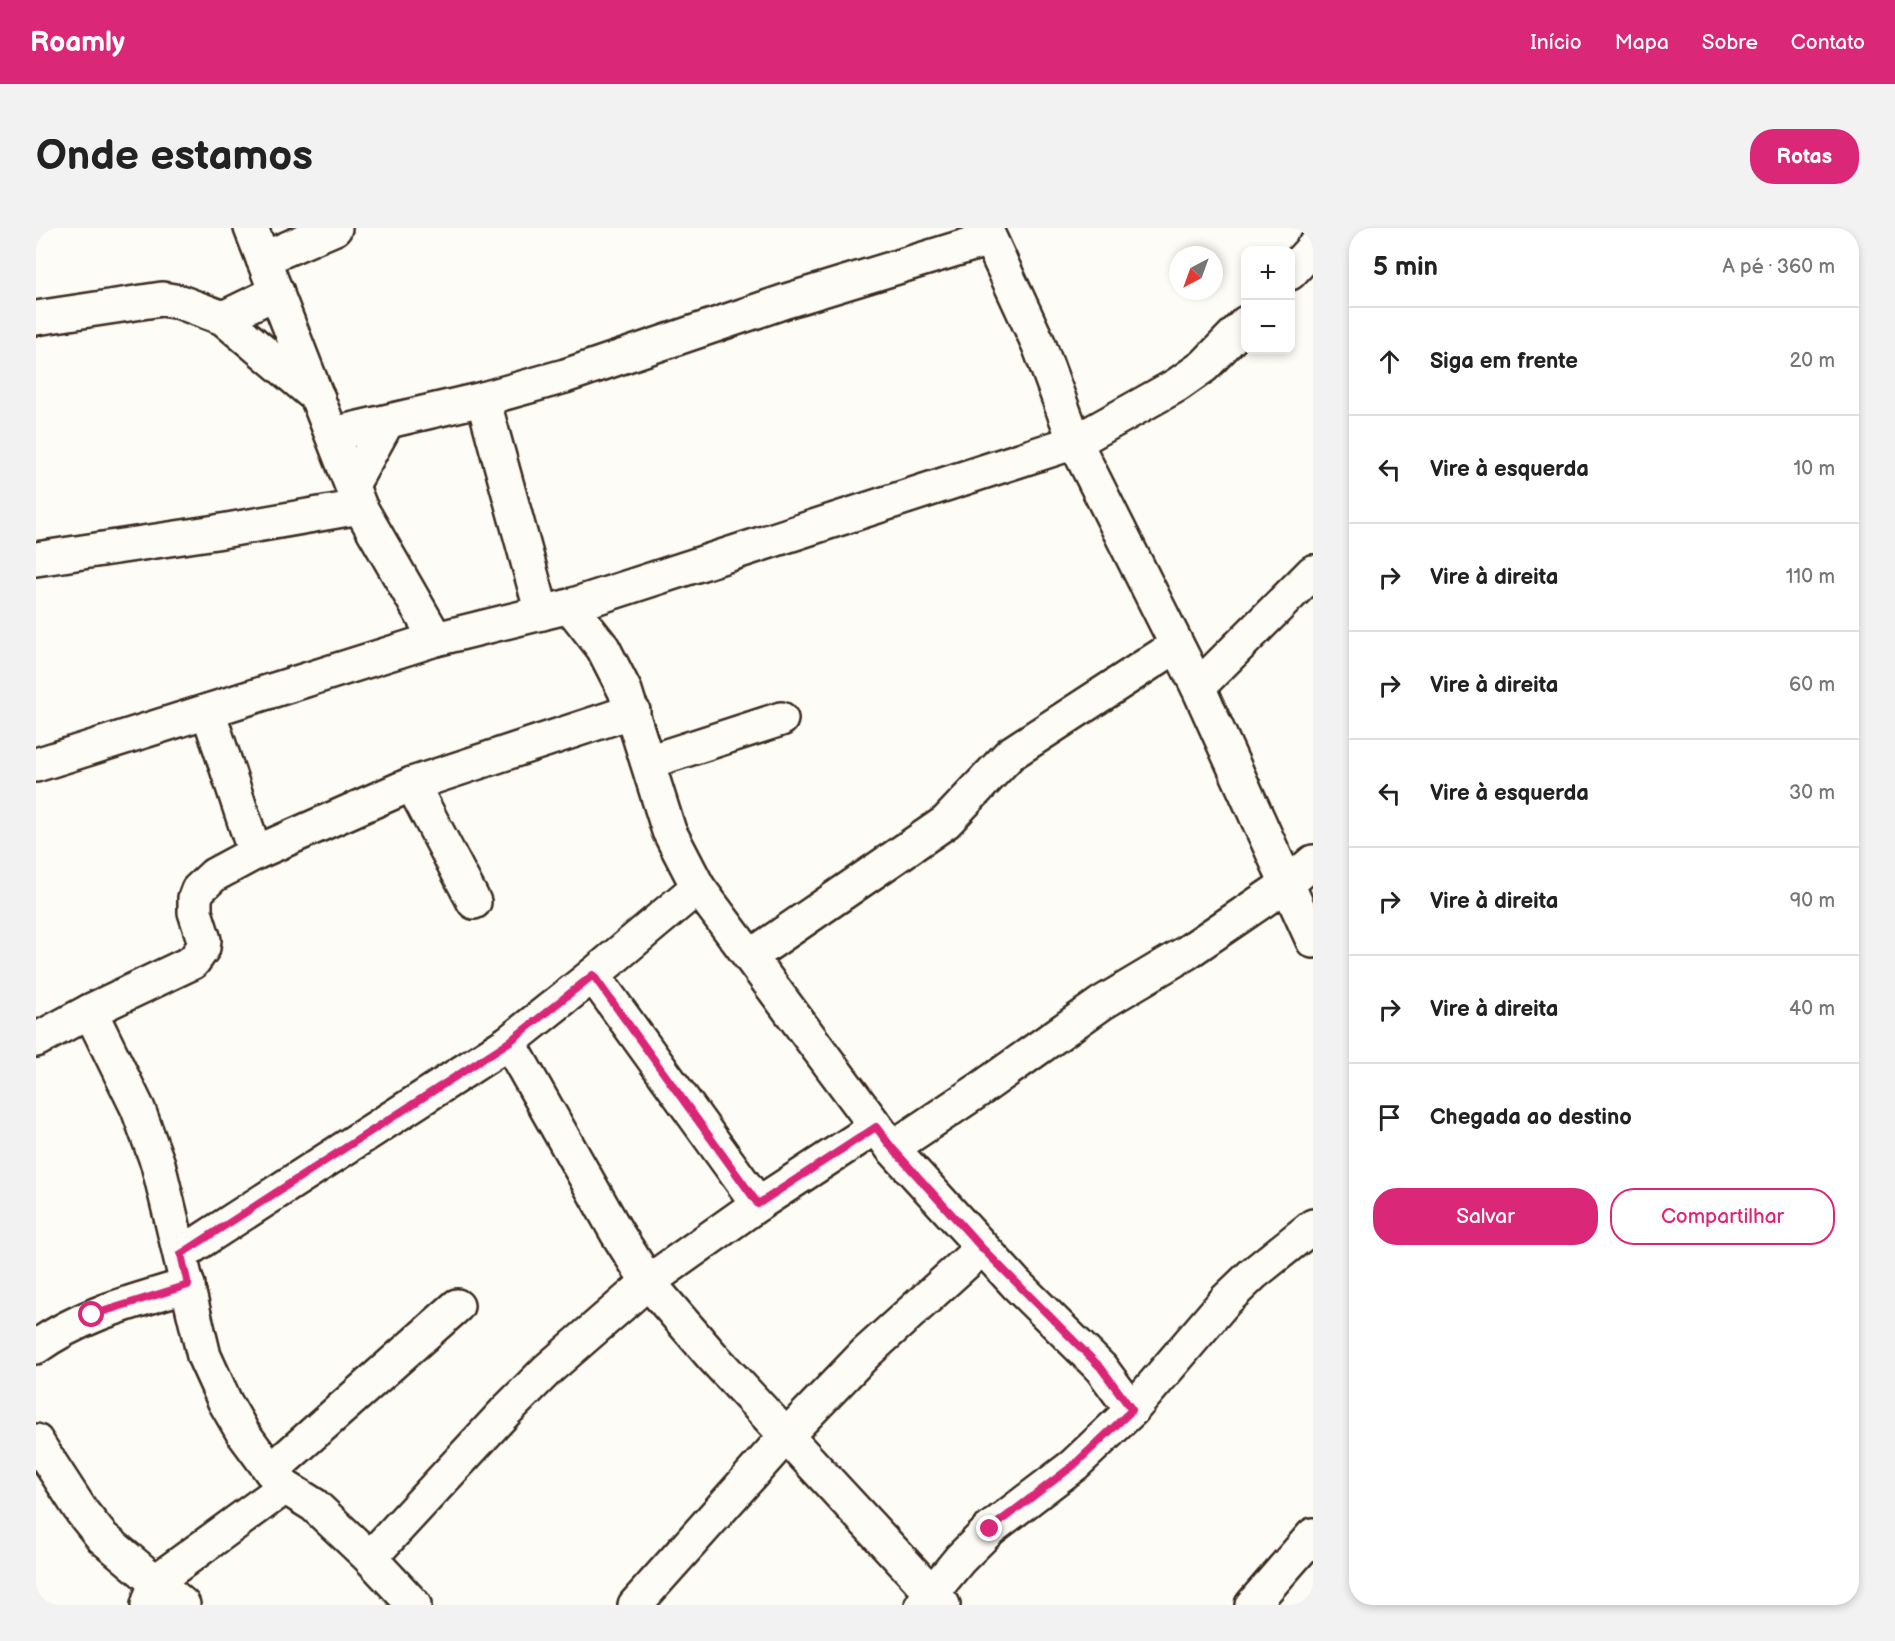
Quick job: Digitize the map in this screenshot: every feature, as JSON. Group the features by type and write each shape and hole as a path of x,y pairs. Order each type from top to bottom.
{"street":[{"path":"251,228 356,496 436,639"},
{"path":"263,258 335,228"},
{"path":"333,434 483,399 565,376 987,233 1039,345 1075,442 1198,687 1313,941"},
{"path":"1295,268 1313,248"},
{"path":"223,318 277,292"},
{"path":"36,318 162,299 180,302 223,318 262,350 291,378 319,399"},
{"path":"36,765 436,639 556,609 1075,442 1177,385 1204,366 1241,327"},
{"path":"483,399 556,609 603,648 625,690 669,831 698,887 884,1137 982,1248 1092,1358 1132,1410"},
{"path":"356,496 387,422"},
{"path":"36,559 216,532 356,496"},
{"path":"1198,687 1313,572"},
{"path":"751,956 946,822 1010,754 1176,646"},
{"path":"208,711 255,853"},
{"path":"36,1040 90,1011 193,962 203,948 204,940 194,905 198,890 214,875 255,853 412,784 633,711"},
{"path":"648,762 781,719"},
{"path":"412,784 474,902"},
{"path":"370,1558 547,1370 648,1282 758,1204 982,1088 1102,1003 1186,953 1287,884 1313,862"},
{"path":"36,1347 60,1331 185,1269 509,1042 698,887"},
{"path":"593,975 758,1204"},
{"path":"90,1011 138,1109 158,1164 204,1356 225,1402 243,1433 278,1479 314,1505 370,1558 414,1605"},
{"path":"509,1042 617,1233 648,1282 932,1601 960,1559 990,1529 1074,1465 1132,1410 1226,1300 1253,1274 1313,1226"},
{"path":"635,1605 786,1436 866,1353 982,1248"},
{"path":"152,1593 278,1479 457,1306"},
{"path":"40,1459 102,1537 152,1593 183,1605"},
{"path":"1252,1605 1307,1555"}],"route":[{"path":"92,1315 188,1285 181,1254 509,1042 593,975 758,1204 876,1127 892,1148 982,1248 1075,1340 1112,1382 1132,1410 1074,1465 990,1529"}]}
